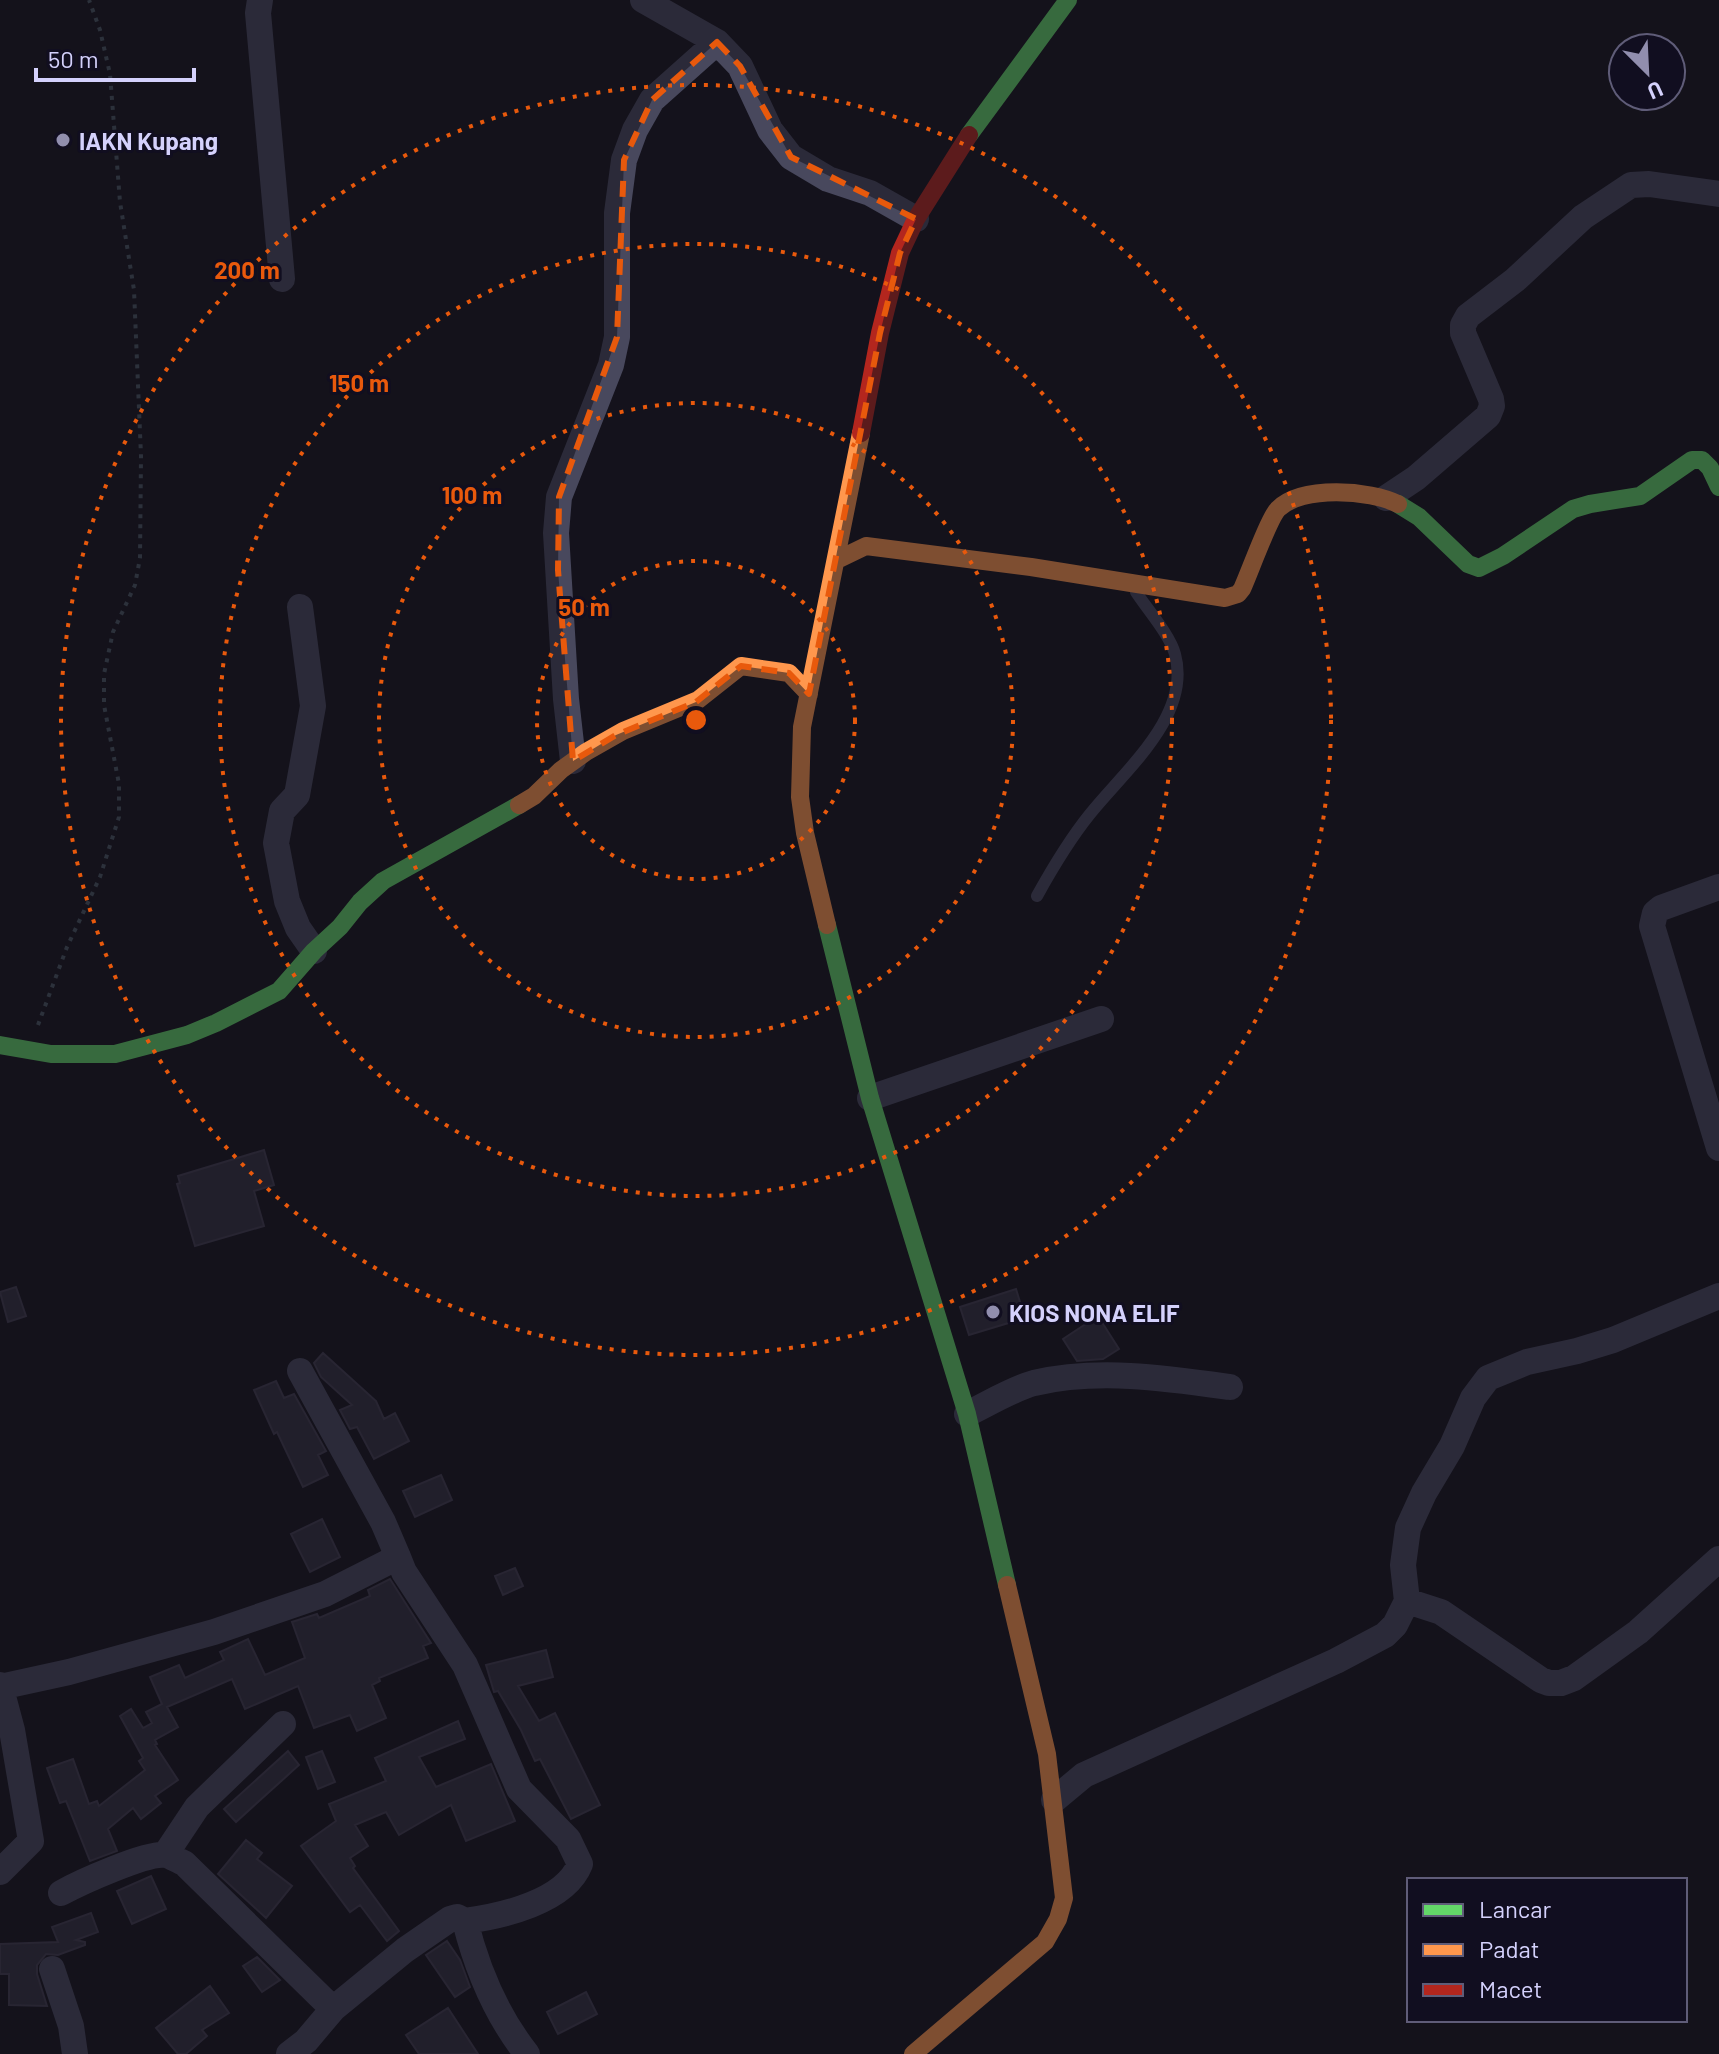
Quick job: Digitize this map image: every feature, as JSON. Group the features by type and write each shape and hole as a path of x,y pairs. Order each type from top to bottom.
{"street":[{"path":"260,0 258,13 282,279"},
{"path":"643,0 717,42 740,66 770,130 791,157 828,179 870,193 916,219"},
{"path":"913,2054 1045,1942 1058,1919 1064,1898 1047,1754 967,1414 870,1098 805,833 799,762 802,727 883,320 900,253 916,219 975,125 1058,5"},
{"path":"573,761 556,533 559,497 611,365 617,337 617,213 624,160 635,130 652,100 717,42"},
{"path":"1386,498 1416,478 1488,416 1491,399 1463,333 1468,316 1515,280 1583,217 1631,185 1649,184 1719,194"},
{"path":"837,560 866,546 1232,597 1238,594 1247,580 1277,510 1288,500 1327,493 1386,498 1419,517 1468,564 1479,568 1575,508 1602,501 1631,500 1648,492 1675,469 1692,460 1702,460 1719,487"},
{"path":"300,607 313,706 297,795 282,811 276,843 287,901 298,928 314,951"},
{"path":"0,1045 51,1054 115,1054 187,1035 230,1017 279,991 383,881 529,799 573,761 646,720 696,702 741,666 789,673 809,694"},
{"path":"1719,887 1661,908 1655,913 1652,926 1719,1148"},
{"path":"870,1098 1101,1019"},
{"path":"1054,1800 1084,1775 1385,1635 1395,1625 1407,1601 1403,1565 1408,1528 1424,1493 1452,1446 1473,1398 1488,1378 1527,1362 1613,1340 1719,1296"},
{"path":"289,2054 306,2041 333,2009 439,1925 457,1917 465,1921 505,1915 532,1904 574,1880 580,1864 568,1839 519,1789 465,1665 404,1572 383,1522 300,1371"},
{"path":"967,1414 1032,1384 1086,1377 1156,1376 1230,1387"},
{"path":"0,1872 31,1841 12,1730 0,1687 214,1632 325,1594 398,1557"},
{"path":"1407,1601 1441,1612 1541,1680 1561,1683 1574,1678 1638,1632 1719,1559"},
{"path":"165,1855 197,1807 283,1724"},
{"path":"61,1893 92,1876 149,1857 165,1855 184,1863 333,2009"},
{"path":"465,1921 474,1959 497,2007 527,2054"},
{"path":"52,1969 71,2026 75,2054"}],"lane":[{"path":"1037,896 1061,853 1140,756 1171,711 1177,682 1175,653 1130,583"}],"path":[{"path":"33,1050 38,1025 67,947 100,877 119,817 119,784 104,705 104,674 113,632 135,585 140,558 141,456 134,290 120,202 110,74 89,0"}],"highlighted area":[{"path":"717,42 740,66 791,157 916,219 900,253 880,333 809,694 789,673 741,666 696,702 616,735 573,761 558,570 559,497 617,337 624,160 652,100"}],"building":[{"path":"264,1150 274,1185 254,1191 264,1226 195,1246 177,1184 180,1183 178,1176"},
{"path":"16,1287 26,1316 8,1322 0,1292"},
{"name":"KIOS NONA ELIF","path":"1016,1289 1025,1318 969,1335 960,1307"},
{"path":"1098,1316 1119,1349 1103,1359 1077,1361 1063,1339"},
{"path":"323,1353 376,1401 384,1419 395,1413 409,1441 374,1459 357,1427 350,1429 340,1410 352,1405 321,1377 314,1363"},
{"path":"276,1381 284,1398 294,1394 326,1451 318,1455 328,1475 303,1487 254,1390"},
{"path":"441,1475 452,1500 415,1517 403,1491"},
{"path":"322,1519 340,1557 310,1572 291,1534"},
{"path":"515,1568 523,1586 503,1595 495,1576"},
{"path":"390,1579 431,1643 423,1646 428,1658 379,1678 380,1681 372,1685 386,1718 357,1731 350,1715 314,1728 298,1686 245,1709 232,1679 167,1707 178,1727 155,1740 155,1745 178,1780 155,1796 161,1803 141,1819 133,1808 108,1829 117,1851 90,1861 66,1801 60,1803 47,1768 73,1759 89,1804 97,1801 99,1806 145,1770 139,1761 143,1758 120,1716 131,1709 143,1728 152,1723 146,1712 162,1704 150,1677 179,1665 185,1678 224,1660 220,1652 248,1639 265,1675 305,1658 292,1622 317,1614 319,1618 370,1596 368,1590"},
{"path":"546,1650 553,1677 518,1686 539,1721 555,1713 600,1805 571,1819 540,1759 535,1761 498,1691 494,1692 486,1665"},
{"path":"458,1721 465,1739 419,1757 436,1787 491,1764 515,1821 466,1841 451,1805 399,1835 386,1812 355,1825 368,1846 350,1858 355,1866 353,1868 399,1931 387,1941 360,1905 350,1912 301,1846 336,1821 329,1804 386,1781 375,1758"},
{"path":"288,1751 299,1765 236,1822 224,1809"},
{"path":"322,1751 335,1782 318,1789 306,1757"},
{"path":"246,1840 262,1853 257,1859 292,1886 266,1918 218,1874"},
{"path":"151,1876 166,1909 132,1924 117,1891"},
{"path":"91,1913 98,1932 76,1940 85,1942 85,1945 58,1955 46,1954 37,1965 47,2006 9,2005 9,1974 0,1974 0,1944 58,1942 52,1927"},
{"path":"447,1941 460,1960 470,1987 455,1997 426,1955"},
{"path":"257,1957 280,1980 262,1992 243,1966"},
{"path":"210,1986 229,2013 202,2030 207,2036 186,2054 178,2054 156,2028"},
{"path":"586,1992 597,2014 558,2034 547,2012"},
{"path":"448,2008 478,2054 419,2054 406,2035"}],"traffic: fast":[{"path":"969,135 1068,0"},
{"path":"1398,504 1419,517 1468,564 1479,568 1503,556 1573,509 1640,496 1692,460 1702,460 1710,468 1719,487"},
{"path":"0,1045 51,1054 115,1054 187,1035 216,1023 279,991 383,881 519,805"},
{"path":"827,925 870,1098 967,1414 1007,1585"}],"traffic: slow":[{"path":"827,925 805,833 800,797 802,727 861,433"},
{"path":"837,560 866,546 1031,567 1225,598 1238,594 1242,589 1274,514 1289,501 1336,492 1371,496 1398,504"},
{"path":"519,805 586,752 623,731 698,700 741,666 789,673 809,694"},
{"path":"913,2054 1045,1942 1058,1919 1064,1898 1047,1754 1007,1585"}],"traffic: jam":[{"path":"861,433 880,333 900,253 916,219 969,135"}],"place":[{"name":"IAKN Kupang","path":"63,140"},
{"name":"KIOS NONA ELIF","path":"993,1312"}]}
